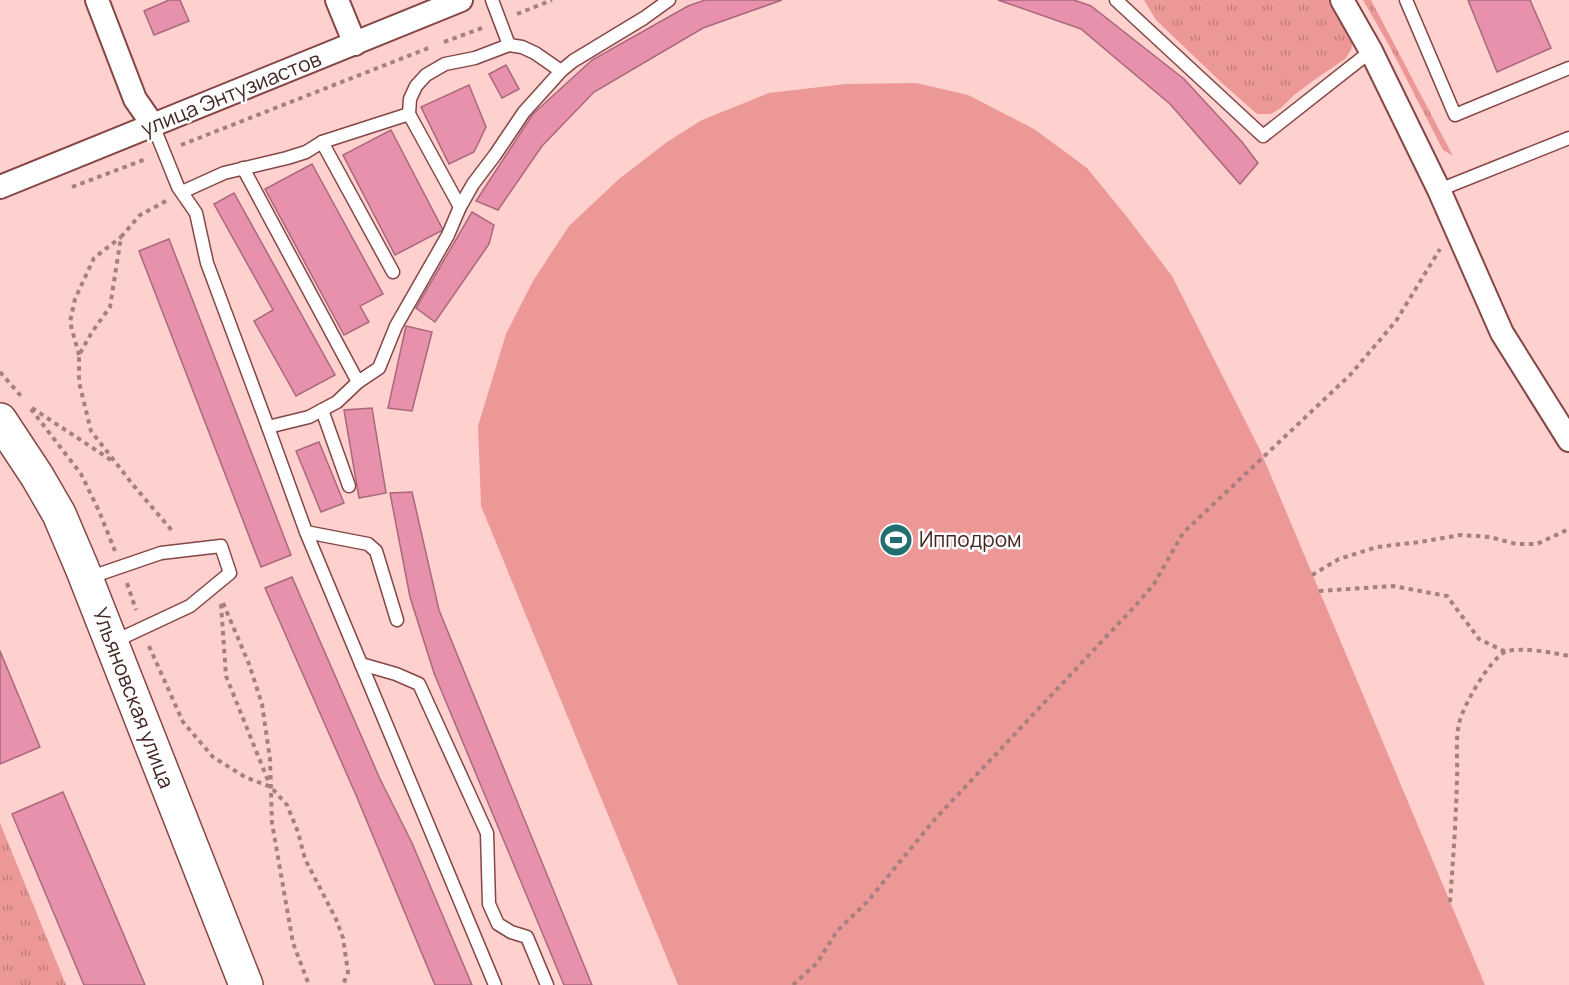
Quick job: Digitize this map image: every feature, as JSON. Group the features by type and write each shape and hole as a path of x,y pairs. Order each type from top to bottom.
{"main road":[{"name":"Ульяновская улица","path":"11,409 37,476 53,504 87,579 246,985"}],"street":[{"path":"97,0 135,99 153,125"},
{"path":"337,0 355,44"},
{"name":"улица Энтузиастов","path":"0,187 461,0"},
{"path":"1341,0 1371,51 1439,190 1502,333 1569,440"}],"lane":[{"path":"492,0 509,45"},
{"path":"268,427 309,417 337,402 358,382 379,368 396,326 448,235 473,184 524,112 573,61 669,0"},
{"path":"1116,0 1263,136 1371,51"},
{"path":"1406,0 1455,115 1569,68"},
{"path":"460,207 409,114 410,99 416,86 426,75 445,64 475,58 509,45 522,47 535,53 561,71"},
{"path":"182,192 224,173 306,152 322,142 409,114"},
{"path":"153,125 182,192 196,213 207,263 306,532 495,985"},
{"path":"1439,190 1569,138"},
{"path":"322,142 393,272"},
{"path":"243,168 358,382"},
{"path":"322,410 349,486"},
{"path":"306,532 368,544 376,551 397,620"},
{"path":"87,579 161,553 221,546 230,573 190,606 112,642"},
{"path":"361,664 396,674 419,684 487,834 489,904 498,924 511,932 527,936 547,985"}],"path":[{"path":"66,189 552,0"},
{"path":"793,985 817,963 837,931 867,902 935,819 1136,605 1154,584 1183,533 1350,375 1396,321 1454,225"},
{"path":"79,355 70,322 75,299 94,258 121,237"},
{"path":"0,372 11,409"},
{"path":"116,463 29,406 81,474 99,511 150,649 183,722 213,757 245,777 271,787"},
{"path":"1312,574 1339,559 1377,547 1461,535 1490,537 1516,543 1537,543 1569,529"},
{"path":"1319,591 1393,586 1447,596 1479,639 1506,652"},
{"path":"220,597 226,676 271,787 287,805 298,832 305,859 344,938 348,972 343,985"},
{"path":"1450,902 1457,777 1456,741 1459,720 1467,703 1489,665 1506,652 1523,650 1569,656"}],"green space":[{"path":"1144,0 1332,0 1353,42 1345,59 1294,95 1281,108 1271,114 1257,114 1156,20"},
{"path":"1363,0 1371,0 1453,156 1443,150"},
{"name":"Ипподром","path":"916,83 968,95 1034,129 1087,168 1172,276 1261,452 1485,985 678,985 481,506 478,426 506,334 533,281 569,226 619,179 667,142 702,120 769,93 846,84"},
{"path":"0,823 66,985 0,985"}],"building":[{"path":"169,0 180,0 189,21 154,35 144,11"},
{"path":"705,0 782,0 703,28 594,92 542,146 498,210 476,201 533,114 592,60 688,6"},
{"path":"998,0 1074,0 1091,6 1184,79 1242,142 1258,163 1240,184 1170,104 1081,29"},
{"path":"1468,0 1530,0 1551,48 1497,72"},
{"path":"506,65 519,89 502,98 489,74"},
{"path":"469,85 486,127 474,152 449,164 421,107"},
{"path":"391,130 443,230 395,255 343,155"},
{"path":"312,164 383,294 360,306 369,322 344,335 265,189"},
{"path":"234,193 335,375 296,396 254,321 273,310 214,204"},
{"path":"472,212 494,225 489,244 435,322 416,308"},
{"path":"169,239 291,555 261,567 139,251"},
{"path":"406,326 432,332 412,411 388,408"},
{"path":"372,408 386,493 359,498 344,410"},
{"path":"319,442 344,503 321,512 296,451"},
{"path":"412,492 439,610 592,985 564,985 434,673 410,597 390,493"},
{"path":"292,577 380,779 412,843 472,985 435,985 356,795 265,588"},
{"path":"0,651 40,747 0,764"},
{"path":"63,792 145,985 84,985 12,814"}],"place":[{"name":"Ипподром","path":"896,540"}]}
